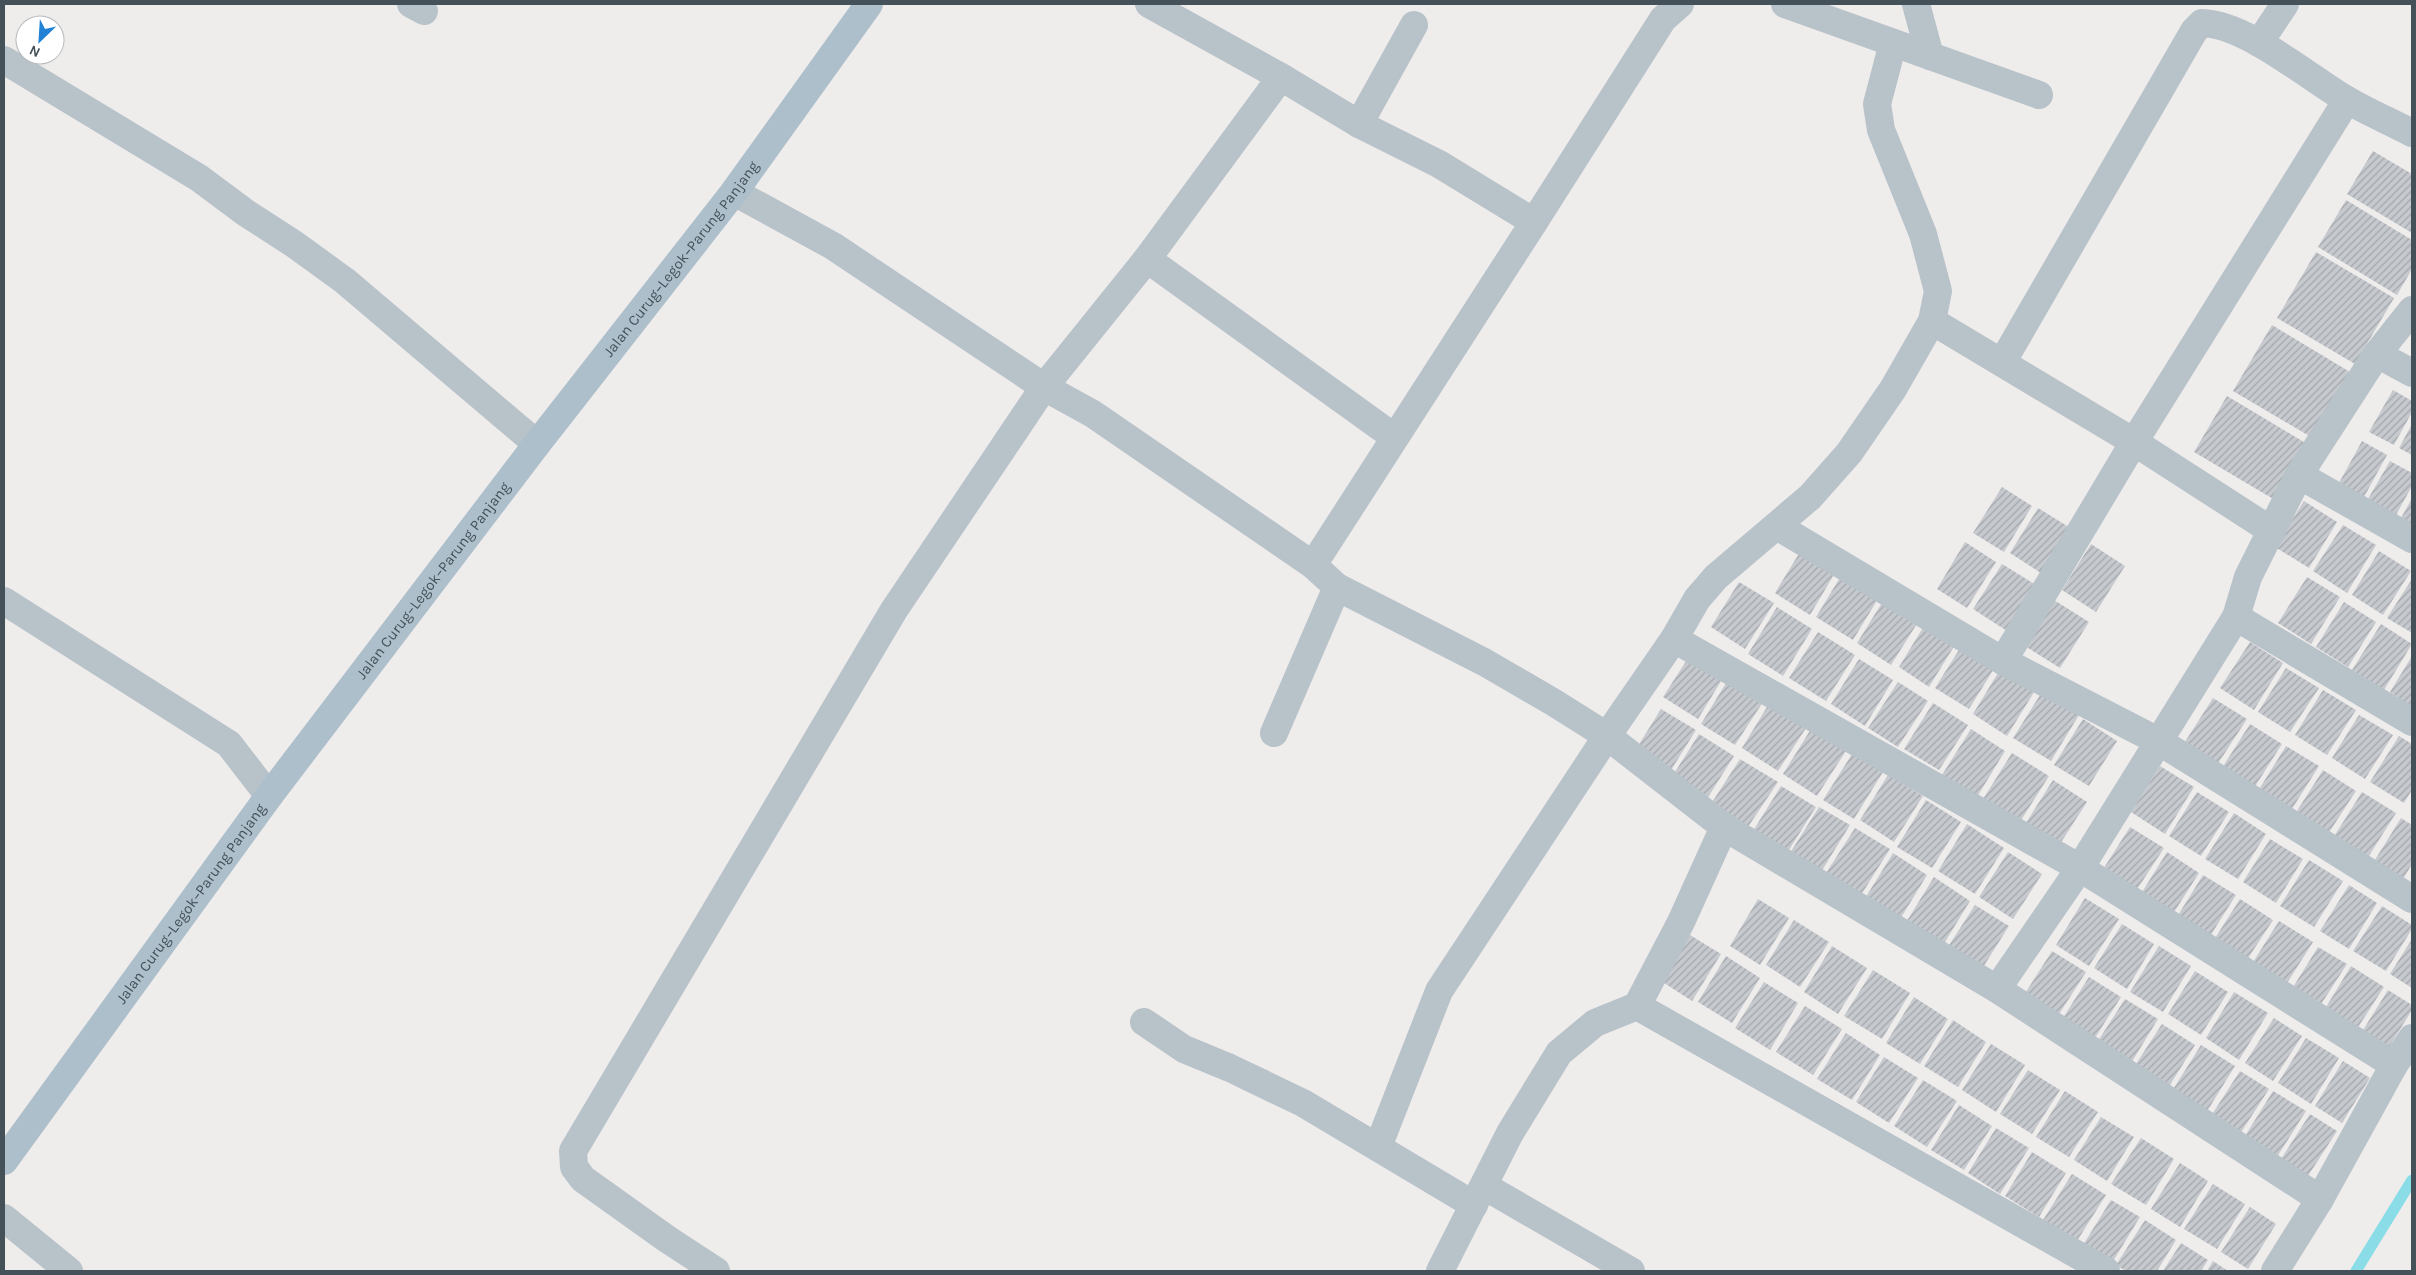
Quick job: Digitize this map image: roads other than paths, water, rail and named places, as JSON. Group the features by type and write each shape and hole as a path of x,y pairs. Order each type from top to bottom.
{"main road":[{"name":"Jalan Curug–Legok–Parung Panjang","path":"4,1161 269,796 537,444 734,192 869,4"}],"street":[{"path":"1149,4 1281,77 1359,124 1439,164 1534,222"},
{"path":"1313,565 1663,19 1680,4"},
{"path":"1785,4 2038,95"},
{"path":"1916,4 1930,56"},
{"path":"2259,43 2285,4"},
{"path":"2003,361 2194,32 2202,23 2216,23 2259,43 2347,100 2412,133"},
{"path":"1359,124 1414,25"},
{"path":"1378,1148 1439,991 1674,638 1697,598 1716,577 1810,497 1850,453 1893,389 1932,321 1938,291 1923,234 1881,130 1877,104 1893,42"},
{"path":"4,60 199,178 246,213 294,244 345,281 537,444"},
{"path":"716,1271 667,1239 583,1178 574,1167 573,1151 894,610 1044,387 1147,259 1281,77"},
{"path":"2003,661 2134,442 2347,100"},
{"path":"734,192 833,246 1044,387 1093,414 1313,565 1337,587 1484,662 1607,736 1724,827 1997,989 2320,1199"},
{"path":"1147,259 1394,437"},
{"path":"1997,989 2080,868 2236,617 2248,577 2299,475 2378,354 2412,310"},
{"path":"1932,321 2003,361 2134,442 2272,531"},
{"path":"2378,354 2412,373"},
{"path":"2299,475 2412,540"},
{"path":"1777,526 2003,661 2160,742 2412,899"},
{"path":"1274,733 1337,587"},
{"path":"4,600 229,744 269,796"},
{"path":"2236,617 2412,722"},
{"path":"1674,638 2080,868 2394,1065"},
{"path":"1440,1271 1510,1133 1560,1053 1595,1023 1637,1006 1681,922 1724,827"},
{"path":"1637,1006 2106,1271"},
{"path":"1144,1022 1184,1049 1230,1068 1303,1103 1378,1148 1479,1195 1631,1271"},
{"path":"2275,1271 2320,1199 2394,1065 2412,1038"},
{"path":"4,1218 68,1271"}],"waterway":[{"path":"2356,1271 2412,1180"}]}
